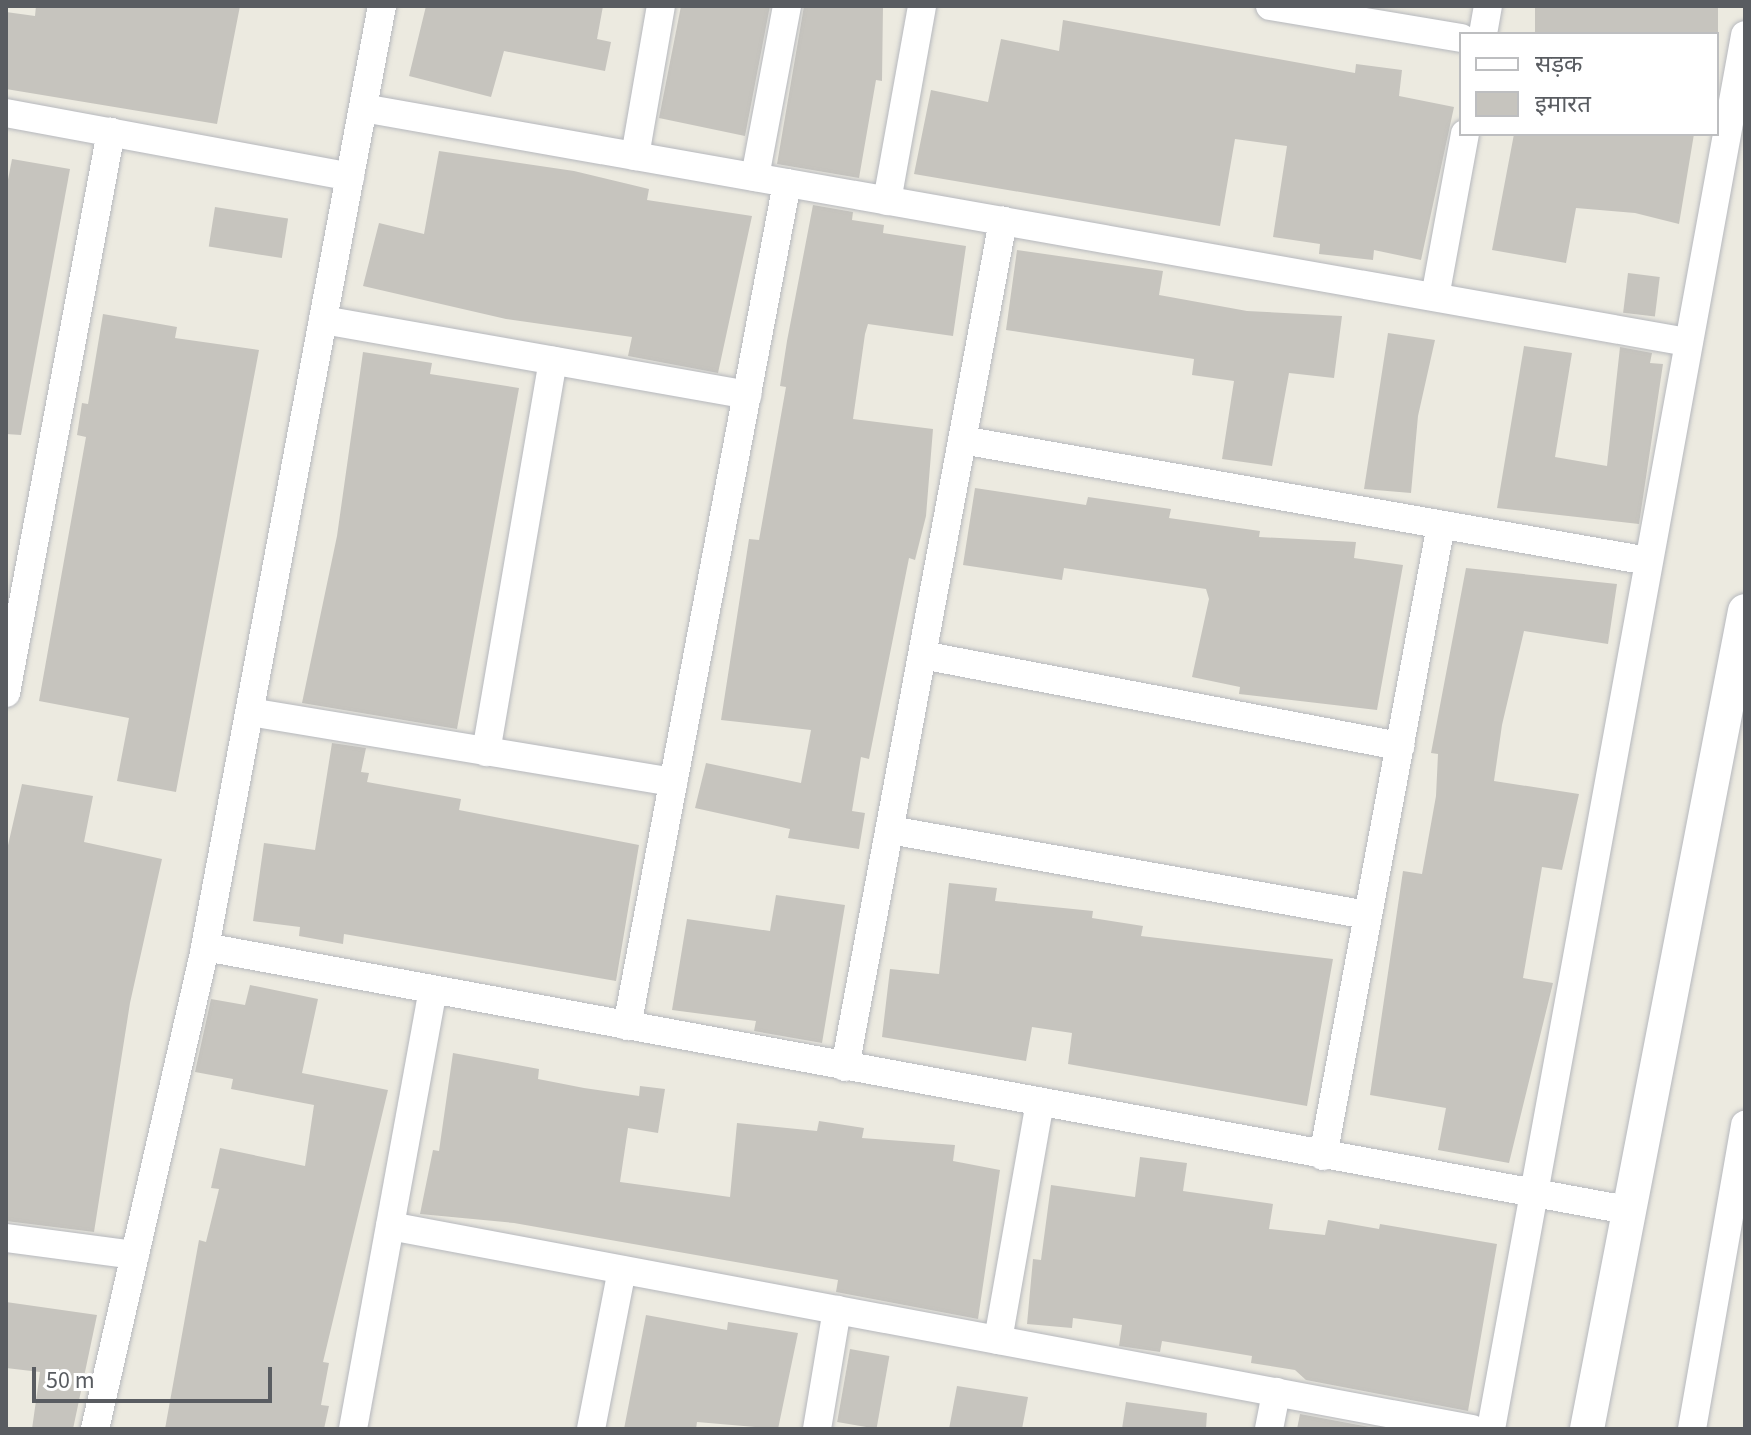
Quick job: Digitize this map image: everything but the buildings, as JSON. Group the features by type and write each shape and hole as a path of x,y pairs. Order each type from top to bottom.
{"street":[{"path":"95,1429 205,947 382,6"},
{"path":"635,156 661,6"},
{"path":"755,177 787,6"},
{"path":"887,201 922,6"},
{"path":"1270,6 1459,38"},
{"path":"1483,32 1488,6"},
{"path":"1491,1429 1531,1195 1745,35"},
{"path":"363,108 1688,342"},
{"path":"6,113 350,177"},
{"path":"6,693 111,132"},
{"path":"1435,297 1465,136"},
{"path":"627,1026 787,183"},
{"path":"845,1067 1003,221"},
{"path":"323,320 747,395"},
{"path":"486,752 553,361"},
{"path":"962,440 1648,561"},
{"path":"1323,1156 1441,525"},
{"path":"1587,1429 1745,611"},
{"path":"922,655 1400,746"},
{"path":"250,712 673,782"},
{"path":"890,830 1368,915"},
{"path":"205,947 1531,1195 1627,1210"},
{"path":"353,1429 433,990"},
{"path":"998,1340 1040,1103"},
{"path":"1692,1429 1745,1125"},
{"path":"390,1226 1472,1429"},
{"path":"6,1238 135,1255"},
{"path":"591,1429 622,1270"},
{"path":"817,1429 837,1310"},
{"path":"1269,1429 1276,1392"}]}
